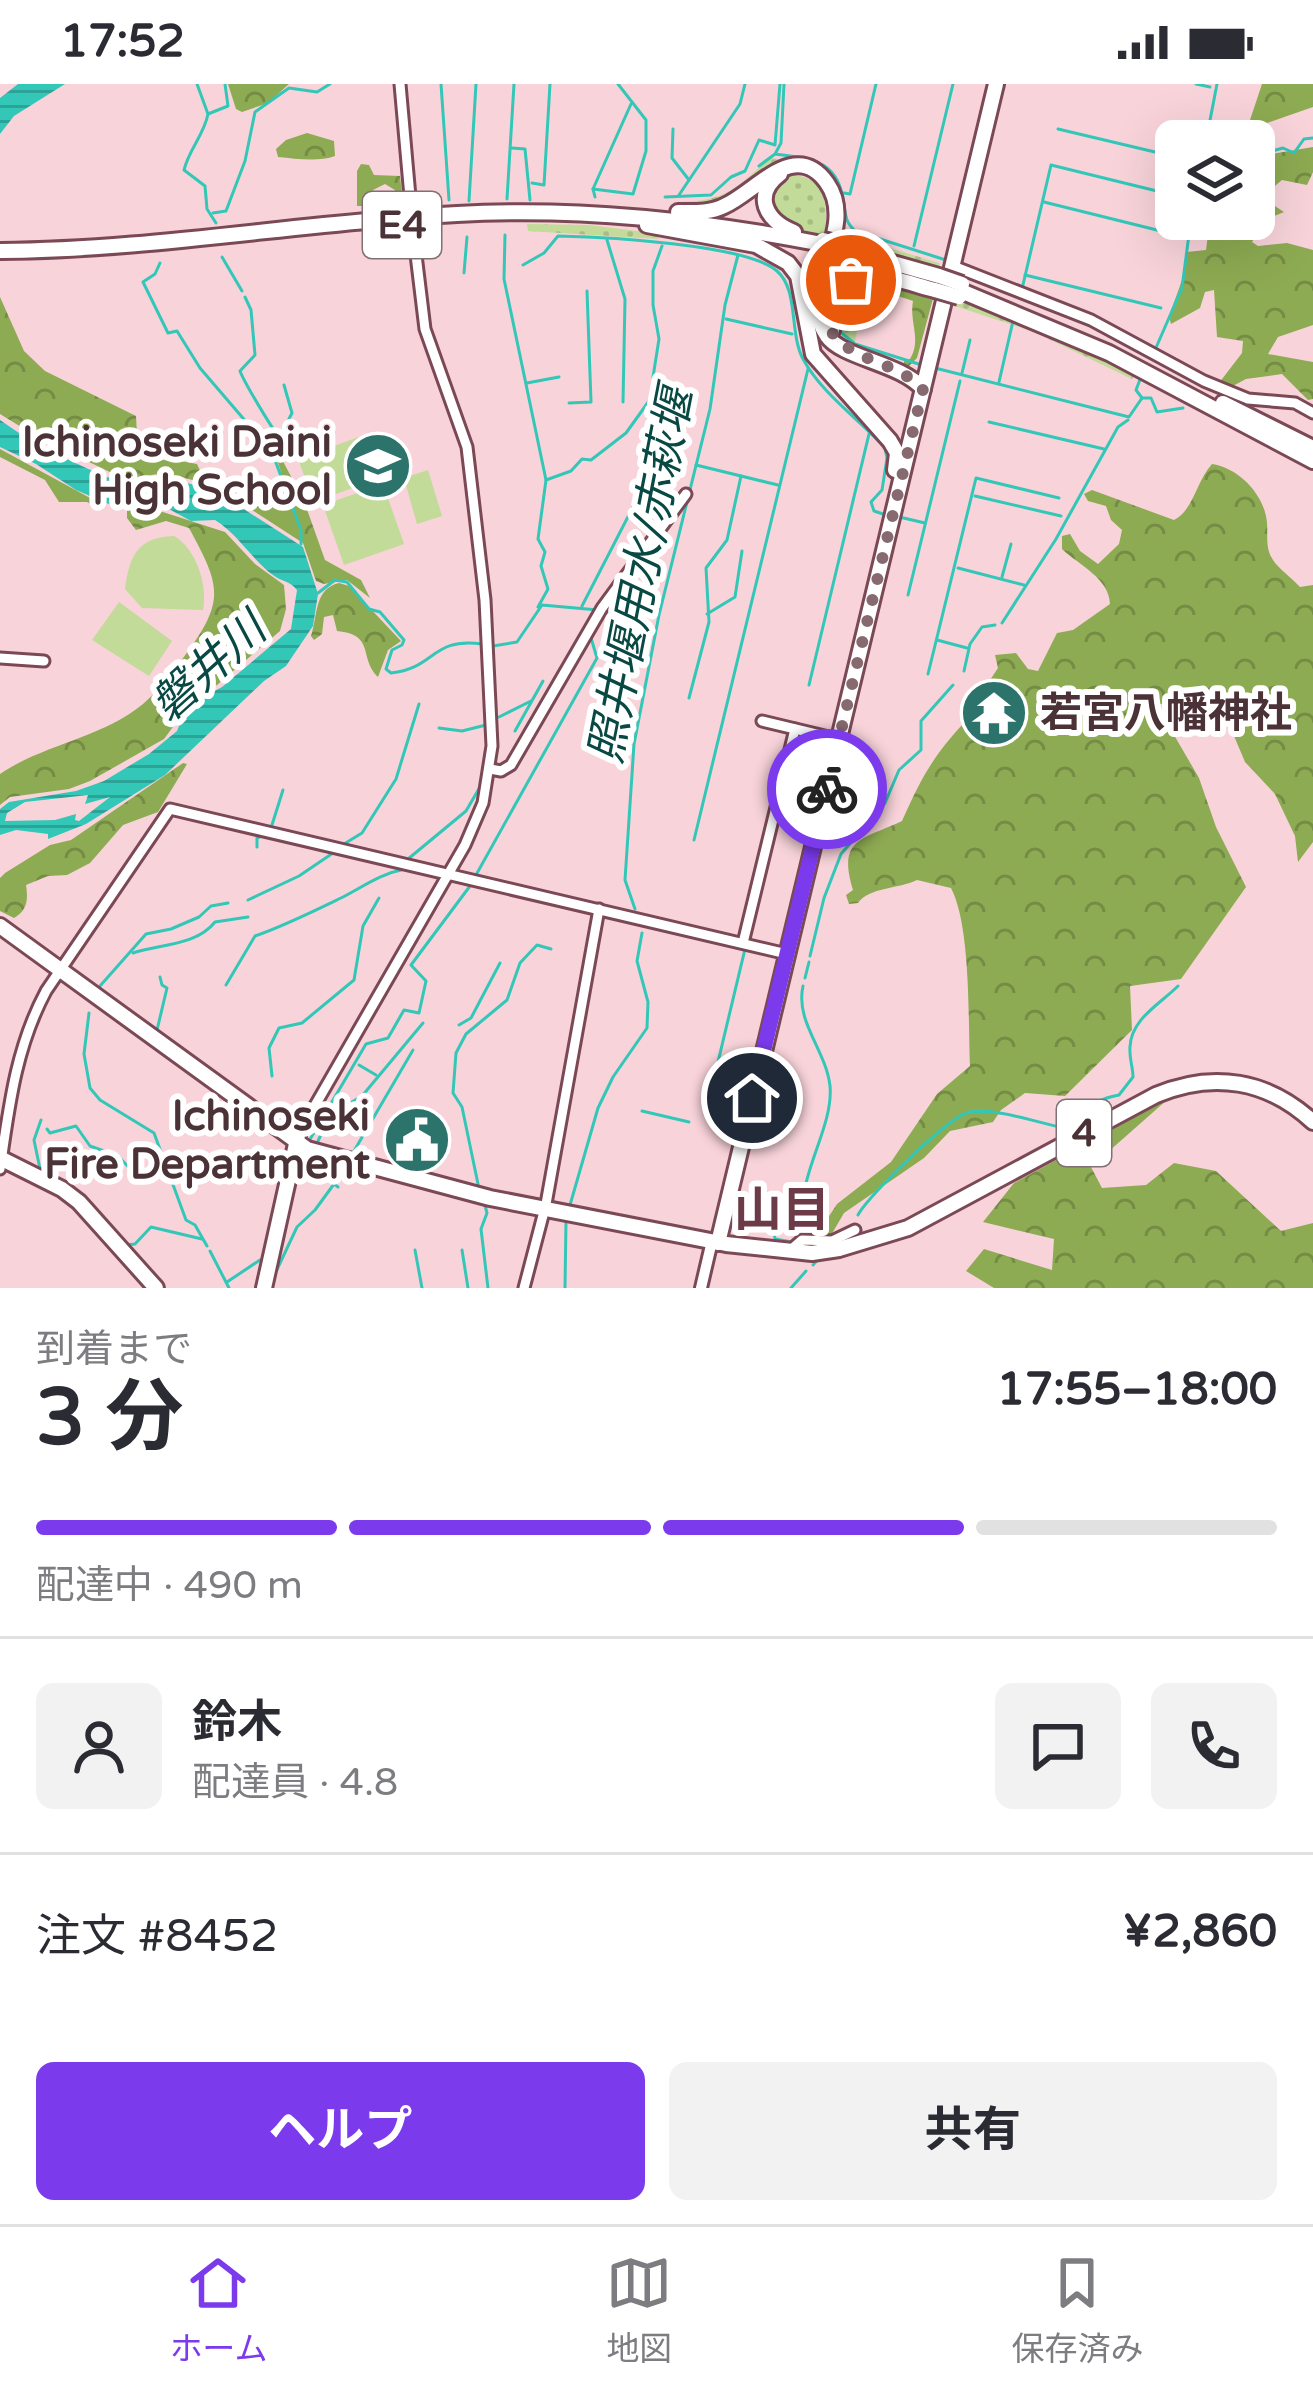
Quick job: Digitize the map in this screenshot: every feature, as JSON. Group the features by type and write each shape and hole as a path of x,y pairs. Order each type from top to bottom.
{"highway":[{"path":"715,1239 920,390 941,279 993,84"},
{"path":"554,212 704,212 731,203 779,169 801,167 814,172 831,190 836,212 820,287 819,316 830,341 904,371 920,361 926,345 993,84"},
{"path":"822,245 770,218 765,192 776,176 787,171 807,173 822,184 830,201 829,237 811,313 825,370"},
{"name":"E4","path":"169,245 406,217 554,212 696,222 822,245 897,263 1043,323 1147,372 1313,461"},
{"name":"E4","path":"0,254 445,222 552,220 636,223 822,245"},
{"path":"636,223 734,239 779,255 798,276 810,345 825,370 897,453 891,494"},
{"name":"E4","path":"839,249 941,279"},
{"path":"855,352 837,340 829,320 832,299 845,284 873,276 941,279"},
{"name":"E4","path":"961,290 1081,332 1313,448"},
{"path":"784,953 905,433 920,390 926,345"},
{"path":"888,366 920,390"},
{"path":"880,430 905,433"},
{"name":"4","path":"0,922 297,1138 353,1159 546,1207 715,1239 812,1252 934,1216 1175,1087 1215,1080 1258,1086 1313,1122"},
{"path":"264,1288 297,1138"},
{"path":"1,1159 71,1196 156,1288"},
{"name":"4","path":"715,1239 794,1247 856,1237"}],"main road":[{"path":"704,1288 715,1239"}],"street":[{"path":"400,84 411,208"},
{"path":"297,1138 449,874 478,816 490,770 493,707 467,447 425,329 413,230"},
{"path":"941,279 1091,320 1204,381 1248,399 1295,403 1313,412"},
{"path":"490,770 512,765 602,608 686,494"},
{"path":"0,658 44,661"},
{"path":"762,721 832,738"},
{"path":"743,943 795,729"},
{"path":"0,1168 22,1045 46,991 170,808 784,953"},
{"path":"524,1288 546,1207 599,909"}],"green space":[{"path":"228,84 289,84 268,103 242,112 236,109"},
{"path":"1262,84 1313,84 1313,107 1275,120 1250,120"},
{"path":"307,133 334,141 335,156 278,157 276,149 286,140"},
{"path":"1313,147 1313,172 1307,185 1282,180 1275,186 1275,153"},
{"path":"770,158 815,163 833,188 813,167 782,163 718,206 671,208 675,202 728,192"},
{"path":"361,164 369,165 374,175 400,176 403,203 395,202 395,190 385,184 373,190 369,206 357,206"},
{"path":"788,175 810,180 822,194 824,236 791,229 774,217 769,189"},
{"path":"839,205 854,237 939,263 941,271 836,238"},
{"path":"527,224 589,225 661,234 658,239 528,231"},
{"path":"1207,240 1253,240 1258,246 1287,243 1313,250 1313,325 1278,337 1268,354 1313,362 1313,399 1308,400 1282,374 1246,379 1229,388 1219,383 1242,353 1243,341 1217,337 1214,290 1205,292 1200,308 1171,324 1169,316 1187,252 1206,250"},
{"path":"869,279 934,295 917,358 907,368 905,359 910,359 915,345 913,301 868,286"},
{"path":"868,280 854,346 836,331 836,303"},
{"path":"0,297 24,351 45,371 136,416 138,453 197,464 204,479 222,476 235,495 255,503 281,491 277,450 304,501 325,560 361,580 370,598 347,580 316,581 303,543 215,486 166,473 114,474 0,414"},
{"path":"949,298 1048,330 1136,373 1132,379 1034,332 949,304"},
{"path":"367,434 383,477 314,502 298,459"},
{"path":"0,449 103,505 102,510 87,502 59,502 45,480 0,457"},
{"path":"1212,464 1249,484 1265,513 1273,560 1300,587 1313,585 1313,842 1298,862 1295,836 1275,794 1245,762 1221,705 1156,704 1199,778 1216,827 1246,887 1181,979 1130,986 1132,1030 1065,1096 1025,1093 993,1122 950,1131 924,1158 844,1213 830,1237 816,1236 837,1204 891,1162 937,1094 970,1066 965,949 951,888 917,880 849,904 851,850 865,837 902,821 928,770 998,668 995,655 1016,653 1028,669 1038,671 1057,633 1073,630 1110,604 1099,580 1062,549 1062,536 1070,534 1080,551 1098,564 1119,544 1122,530 1111,520 1106,506 1088,501 1084,494 1092,490 1174,520 1186,510"},
{"path":"428,470 442,516 417,524 404,478"},
{"path":"383,484 404,544 344,565 323,505"},
{"path":"138,504 225,532 255,564 284,585 286,609 280,631 217,685 196,696 164,739 90,781 69,789 10,797 0,805 0,774 127,716 161,686 208,620 212,579 189,528 166,521 136,530 127,510"},
{"path":"174,536 189,549 199,568 203,610 142,608 125,589 138,551 152,540"},
{"path":"339,583 349,586 401,641 388,650 378,677 362,642 337,631 333,615 324,617 322,634 314,640 311,636 321,597"},
{"path":"119,602 172,641 149,676 92,640"},
{"path":"187,764 158,812 123,825 90,863 67,875 26,885 26,904 14,918 0,911 0,878 5,873 50,845 71,840"},
{"path":"1168,1099 1091,1167 1102,1188 1146,1185 1174,1163 1216,1171 1281,1231 1313,1223 1313,1288 994,1288 966,1271 984,1249 1052,1270 1054,1239 983,1222 1014,1183"}],"water":[{"path":"18,84 65,84 14,116 0,134 0,98"},
{"path":"0,420 38,446 106,477 168,478 214,490 303,547 318,594 313,626 286,666 165,775 86,824 48,839 48,834 16,830 0,835 0,809 9,802 76,791 104,781 149,754 177,731 196,701 222,687 291,629 297,590 265,569 215,520 191,521 156,502 111,505 0,447","holes":["88,795 85,804 110,797 79,821 76,814 55,820 5,821 7,813 25,802"]}],"waterway":[{"path":"197,84 208,114"},
{"path":"216,223 207,209 205,186 184,170 208,114 228,106 225,84"},
{"path":"213,213 226,211 245,161 255,112 289,88 317,92 330,84"},
{"path":"441,84 449,200"},
{"path":"469,201 476,84"},
{"path":"507,199 514,84"},
{"path":"532,183 544,185 550,84"},
{"path":"593,189 633,194 646,151 646,120 618,84"},
{"path":"679,195 740,104 745,84"},
{"path":"665,197 711,195 745,171 759,140 775,145 780,84"},
{"name":"照井堰用水/赤萩堰","path":"759,166 781,143 784,84"},
{"path":"844,193 850,194 876,84"},
{"path":"914,246 953,84"},
{"path":"1196,84 1210,87"},
{"path":"1210,120 1217,84"},
{"path":"595,197 593,189 631,104"},
{"path":"673,129 672,158 689,180"},
{"path":"1058,129 1155,152"},
{"path":"1275,150 1294,153 1304,139 1313,138"},
{"path":"512,148 525,149 530,200"},
{"path":"775,154 811,160 829,170 855,231 949,261"},
{"path":"1022,289 1051,165 1155,191"},
{"path":"1044,202 1155,230"},
{"path":"505,235 504,279 546,480 538,539 545,552 541,566 548,589 538,607"},
{"path":"523,265 544,253 558,236 706,248 777,271 788,289 803,359 830,395 885,448 882,490 871,502 874,511 886,515"},
{"path":"464,273 467,237"},
{"path":"607,240 625,299 623,402"},
{"path":"1119,330 1155,350 1182,288 1188,240"},
{"path":"546,480 571,471 582,459 591,460 626,433 649,401 657,401 653,377 659,339 653,271 662,246"},
{"name":"照井堰用水/赤萩堰","path":"635,909 625,880 634,744 659,615 710,409 725,305 738,255"},
{"path":"222,257 242,291"},
{"path":"160,263 155,274 143,282 168,333 177,331 200,368 272,452"},
{"path":"980,272 1005,282"},
{"path":"1025,275 1161,308"},
{"path":"845,293 869,285"},
{"path":"1014,285 1044,297"},
{"path":"569,403 591,402 587,291"},
{"path":"245,297 251,310 255,355 240,371 279,437"},
{"path":"726,319 792,334"},
{"path":"999,382 1013,321"},
{"path":"837,329 855,344 925,366"},
{"path":"962,373 970,340"},
{"path":"935,368 1129,417 1142,398 1136,390 1141,377"},
{"path":"694,840 808,369"},
{"path":"527,383 559,377"},
{"path":"908,595 960,381"},
{"path":"284,385 292,413 272,452 301,530 301,544"},
{"path":"1142,398 1151,398 1157,412 1183,408"},
{"path":"1002,623 1056,539 1118,427 1128,420"},
{"path":"989,422 1104,449"},
{"path":"809,685 869,434"},
{"path":"696,465 778,485"},
{"path":"582,606 650,474"},
{"path":"689,698 709,622 706,568 727,540 741,476"},
{"path":"928,674 976,478 1059,498"},
{"path":"975,496 1061,516"},
{"path":"895,516 925,523"},
{"path":"1002,577 1011,544"},
{"path":"707,614 735,597 742,551"},
{"path":"958,568 1024,585"},
{"path":"318,593 335,580 347,582 369,609 380,612 404,640 392,650 386,669 391,673 453,645 482,644"},
{"path":"493,646 517,642 542,605 598,610"},
{"path":"607,611 657,615"},
{"path":"964,671 970,644 982,627 995,625"},
{"path":"476,875 597,658 591,638"},
{"path":"937,640 967,648"},
{"path":"515,731 543,681"},
{"path":"810,956 841,854 885,803 899,770 921,750 921,721 953,685"},
{"path":"499,717 531,701"},
{"path":"344,844 362,833 396,779 419,704"},
{"path":"439,728 462,731 486,725"},
{"path":"408,859 466,811 480,787"},
{"path":"271,828 283,790"},
{"path":"257,847 257,838 264,835"},
{"path":"248,900 299,876 333,853"},
{"path":"226,985 255,936 405,869"},
{"path":"309,1141 366,1044 388,1038 404,1010 419,1013 426,981 411,965 470,886"},
{"path":"272,1076 269,1048 279,1028 302,1023 354,980 363,926 379,898"},
{"path":"100,986 146,934 171,929 211,906 228,903"},
{"path":"133,953 188,940 215,922 248,917"},
{"name":"照井堰用水/赤萩堰","path":"570,1205 598,1108 647,1028 648,1002 637,961 642,933"},
{"path":"478,1184 462,1107 453,1093 456,1053 466,1034 507,1000 520,963 537,945 551,949"},
{"path":"712,1087 745,949"},
{"path":"805,978 809,962"},
{"path":"459,1025 471,1018 500,963"},
{"path":"157,1030 167,988 160,977"},
{"path":"792,1242 775,1239 776,1224 801,1187 805,1188 830,1098 827,1073 803,1012 803,986"},
{"path":"858,1215 910,1158 970,1112 993,1112 1065,1128 1098,1102 1119,1095 1133,1077 1130,1047 1135,1028 1178,986"},
{"path":"89,1013 84,1054 90,1088 100,1100 154,1133 186,1220 195,1225 207,1246"},
{"path":"318,1141 330,1115 362,1096 423,1023"},
{"path":"354,1151 413,1050"},
{"path":"359,1065 376,1075"},
{"path":"642,1111 689,1122"},
{"path":"40,1169 34,1140 41,1120"},
{"path":"47,1129 50,1133 76,1126 90,1146 118,1156 140,1179 165,1164"},
{"path":"274,1276 297,1227 334,1184 338,1187"},
{"path":"484,1202 487,1213 481,1229 488,1288"},
{"name":"照井堰用水/赤萩堰","path":"565,1288 566,1221"},
{"path":"125,1245 135,1244 151,1227 202,1239"},
{"path":"415,1250 422,1288"},
{"path":"462,1250 468,1288"},
{"path":"210,1251 229,1288"},
{"path":"813,1265 821,1256"},
{"path":"227,1282 260,1260"},
{"path":"791,1288 806,1271"}],"way so far":[{"path":"827,789 923,389 855,352 833,334 830,306 851,280"}],"place":[{"name":"Ichinoseki Daini High School","path":"378,466"},
{"name":"若宮八幡神社","path":"994,713"},
{"name":"Ichinoseki Fire Department","path":"417,1140"}],"district":[{"name":"山目","path":"782,1211"}],"route":[{"path":"752,1098 827,789"}],"water label":[{"name":"磐井川","path":"209,668"}]}
